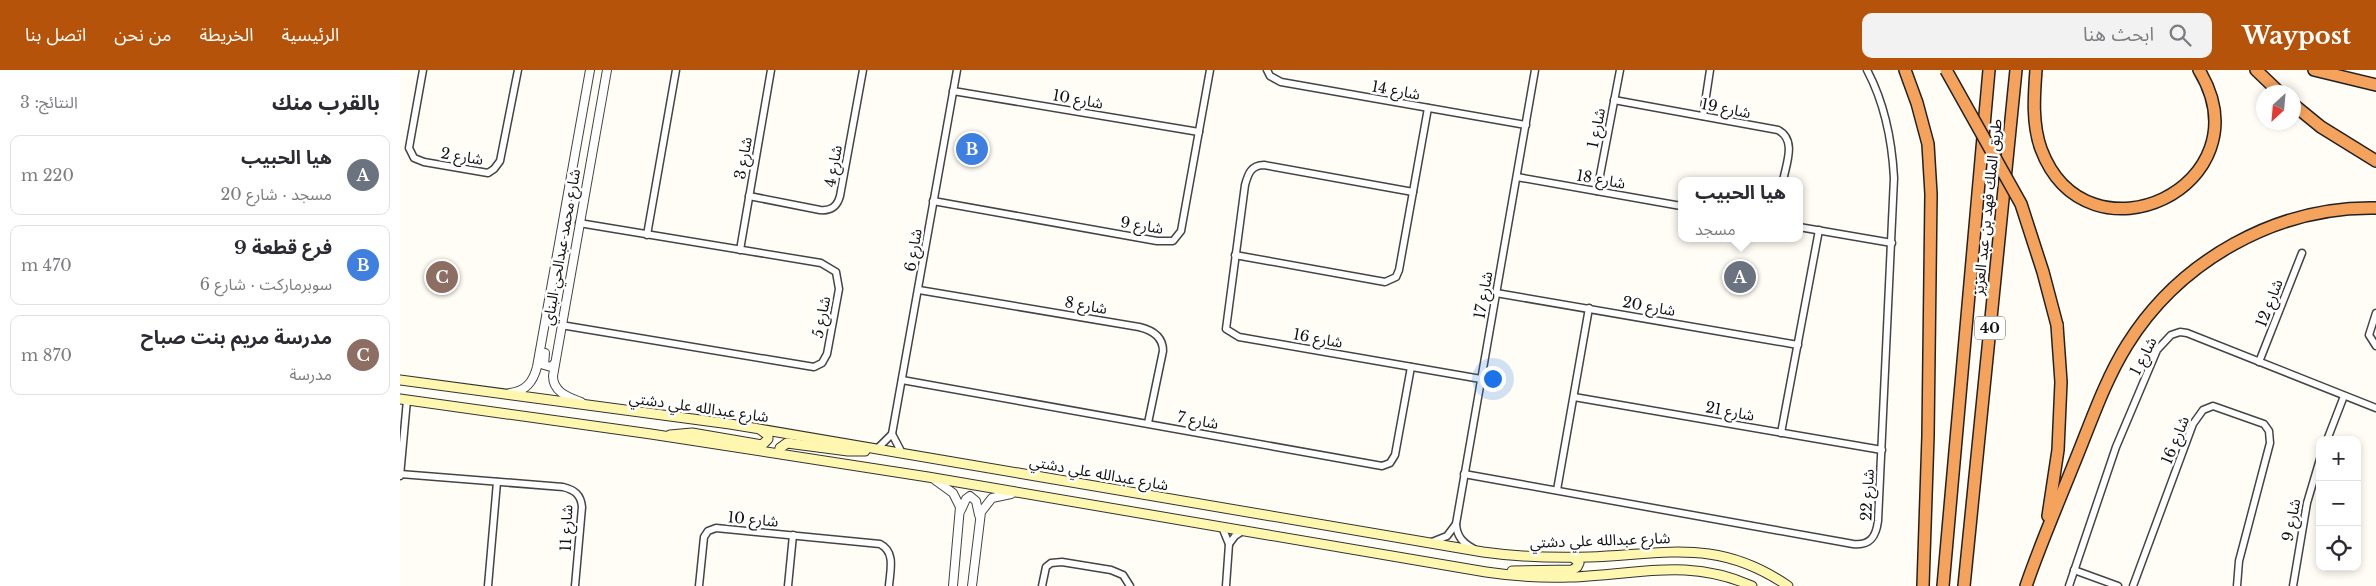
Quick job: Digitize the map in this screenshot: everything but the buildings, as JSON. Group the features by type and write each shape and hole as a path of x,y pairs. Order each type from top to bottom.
{"highway":[{"path":"1904,70 1917,103 1928,144 1931,194 1928,436 1923,586"},
{"path":"1946,70 2021,204 2043,272 2056,325 2061,382 2058,450 2050,510 2026,586"},
{"name":"طريق الملك فهد بن عبد العزيز","path":"1942,586 1989,70"},
{"name":"طريق الملك فهد بن عبد العزيز","path":"1964,586 2016,70"},
{"path":"2036,70 2034,104 2036,130 2042,150 2051,168 2063,183 2087,200 2106,207 2127,209 2148,206 2175,193 2196,173 2205,159 2213,134 2214,114 2210,95 2199,70"},
{"path":"2256,70 2272,85"},
{"path":"2314,70 2376,83"},
{"path":"2340,70 2376,83"},
{"path":"2301,111 2321,127 2376,161"},
{"path":"2034,563 2110,376 2138,329 2167,295 2201,264 2218,252 2262,230 2324,212 2376,208"}],"main road":[{"name":"شارع عبدالله علي دشتي","path":"400,380 760,430 1483,552 1572,557 1652,551 1707,553 1757,568 1788,586"},
{"name":"شارع عبدالله علي دشتي","path":"403,400 779,453 1502,574 1570,577 1690,569 1721,574 1752,586"},
{"path":"664,436 678,432 692,433 762,445 767,442 768,435 760,430"},
{"path":"779,453 780,448 787,443 848,451 877,449"},
{"path":"1502,574 1518,570 1572,570 1579,563 1572,557"}],"street":[{"name":"شارع 2","path":"423,70 409,148 414,158 424,162 488,173 500,161 518,70"},
{"name":"شارع محمد عبدالحي البناي","path":"500,393 524,389 534,376 590,70"},
{"name":"شارع محمد عبدالحي البناي","path":"592,406 558,391 553,380 554,364 605,70"},
{"path":"647,235 676,70"},
{"name":"شارع 3","path":"740,250 771,70"},
{"name":"شارع 4","path":"750,196 820,210 831,209 836,206 840,196 861,70"},
{"name":"شارع 6","path":"892,434 957,70"},
{"name":"شارع 9","path":"934,201 1157,241 1173,241 1181,231 1210,70"},
{"name":"شارع 14","path":"1267,70 1270,76 1282,82 1526,125"},
{"name":"شارع 17","path":"1456,524 1535,70"},
{"name":"شارع 1","path":"1597,191 1620,70"},
{"path":"1703,116 1710,70"},
{"name":"شارع 22","path":"1464,474 1862,545 1872,540 1877,529 1882,450 1894,178 1891,143 1884,112 1867,70"},
{"name":"شارع 10","path":"953,91 1199,132"},
{"name":"شارع 19","path":"1614,100 1778,130 1785,134 1789,140 1784,177"},
{"path":"1235,255 1389,281 1398,272 1428,108"},
{"name":"شارع 16","path":"1413,192 1257,165 1250,170 1246,180 1226,329 1239,337 1481,379"},
{"name":"شارع 18","path":"1517,177 1678,205"},
{"name":"شارع 5","path":"561,325 805,366 820,365 827,354 839,289 836,272 821,263 579,224"},
{"path":"1803,228 1892,243"},
{"path":"1781,432 1818,230"},
{"name":"شارع 12","path":"2260,362 2302,253"},
{"path":"554,364 548,367 544,365 544,360 556,284 556,259"},
{"name":"شارع 8","path":"919,290 1139,327 1152,332 1161,341 1163,352 1148,423"},
{"name":"شارع 20","path":"1496,293 1798,345"},
{"path":"1557,490 1589,308"},
{"path":"2376,313 2369,335 2376,346"},
{"name":"شارع 1","path":"2069,586 2116,447 2157,350 2163,341 2176,332 2187,333 2376,408"},
{"name":"شارع 7","path":"902,380 1385,466 1392,461 1397,450 1411,367"},
{"path":"2329,436 2344,396"},
{"name":"شارع 21","path":"1574,397 1882,450"},
{"path":"400,475 403,400"},
{"name":"شارع 16","path":"2133,586 2193,424 2203,410 2213,406 2264,424 2270,435 2270,443 2239,562 2237,586"},
{"path":"877,449 892,434 902,453"},
{"name":"شارع 9","path":"2293,586 2302,522 2316,473"},
{"name":"شارع 11","path":"400,475 563,487 574,490 579,495 582,510 575,586"},
{"path":"928,477 939,482 953,493 959,504 960,514 953,586"},
{"path":"488,586 497,482"},
{"path":"979,515 985,504 996,496 1021,494"},
{"path":"960,514 964,501 969,496 976,501 979,515 972,586"},
{"path":"1423,542 1444,538 1456,524"},
{"path":"1456,524 1457,532 1462,541 1483,552"},
{"path":"1221,526 1227,535 1229,544 1226,586"},
{"name":"شارع 10","path":"699,586 703,540 710,529 793,535 883,546 889,552 891,558 889,586"},
{"path":"1229,544 1235,536 1244,530"},
{"name":"شارع 10","path":"788,586 793,535"},
{"path":"1042,586 1046,567 1057,562 1115,571 1126,578 1130,586"},
{"path":"2074,570 2118,586"}],"place":[{"name":"فرع قطعة 9","path":"972,149"},
{"name":"مدرسة مريم بنت صباح","path":"442,277"},
{"name":"هيا الحبيب","path":"1740,277"}]}
